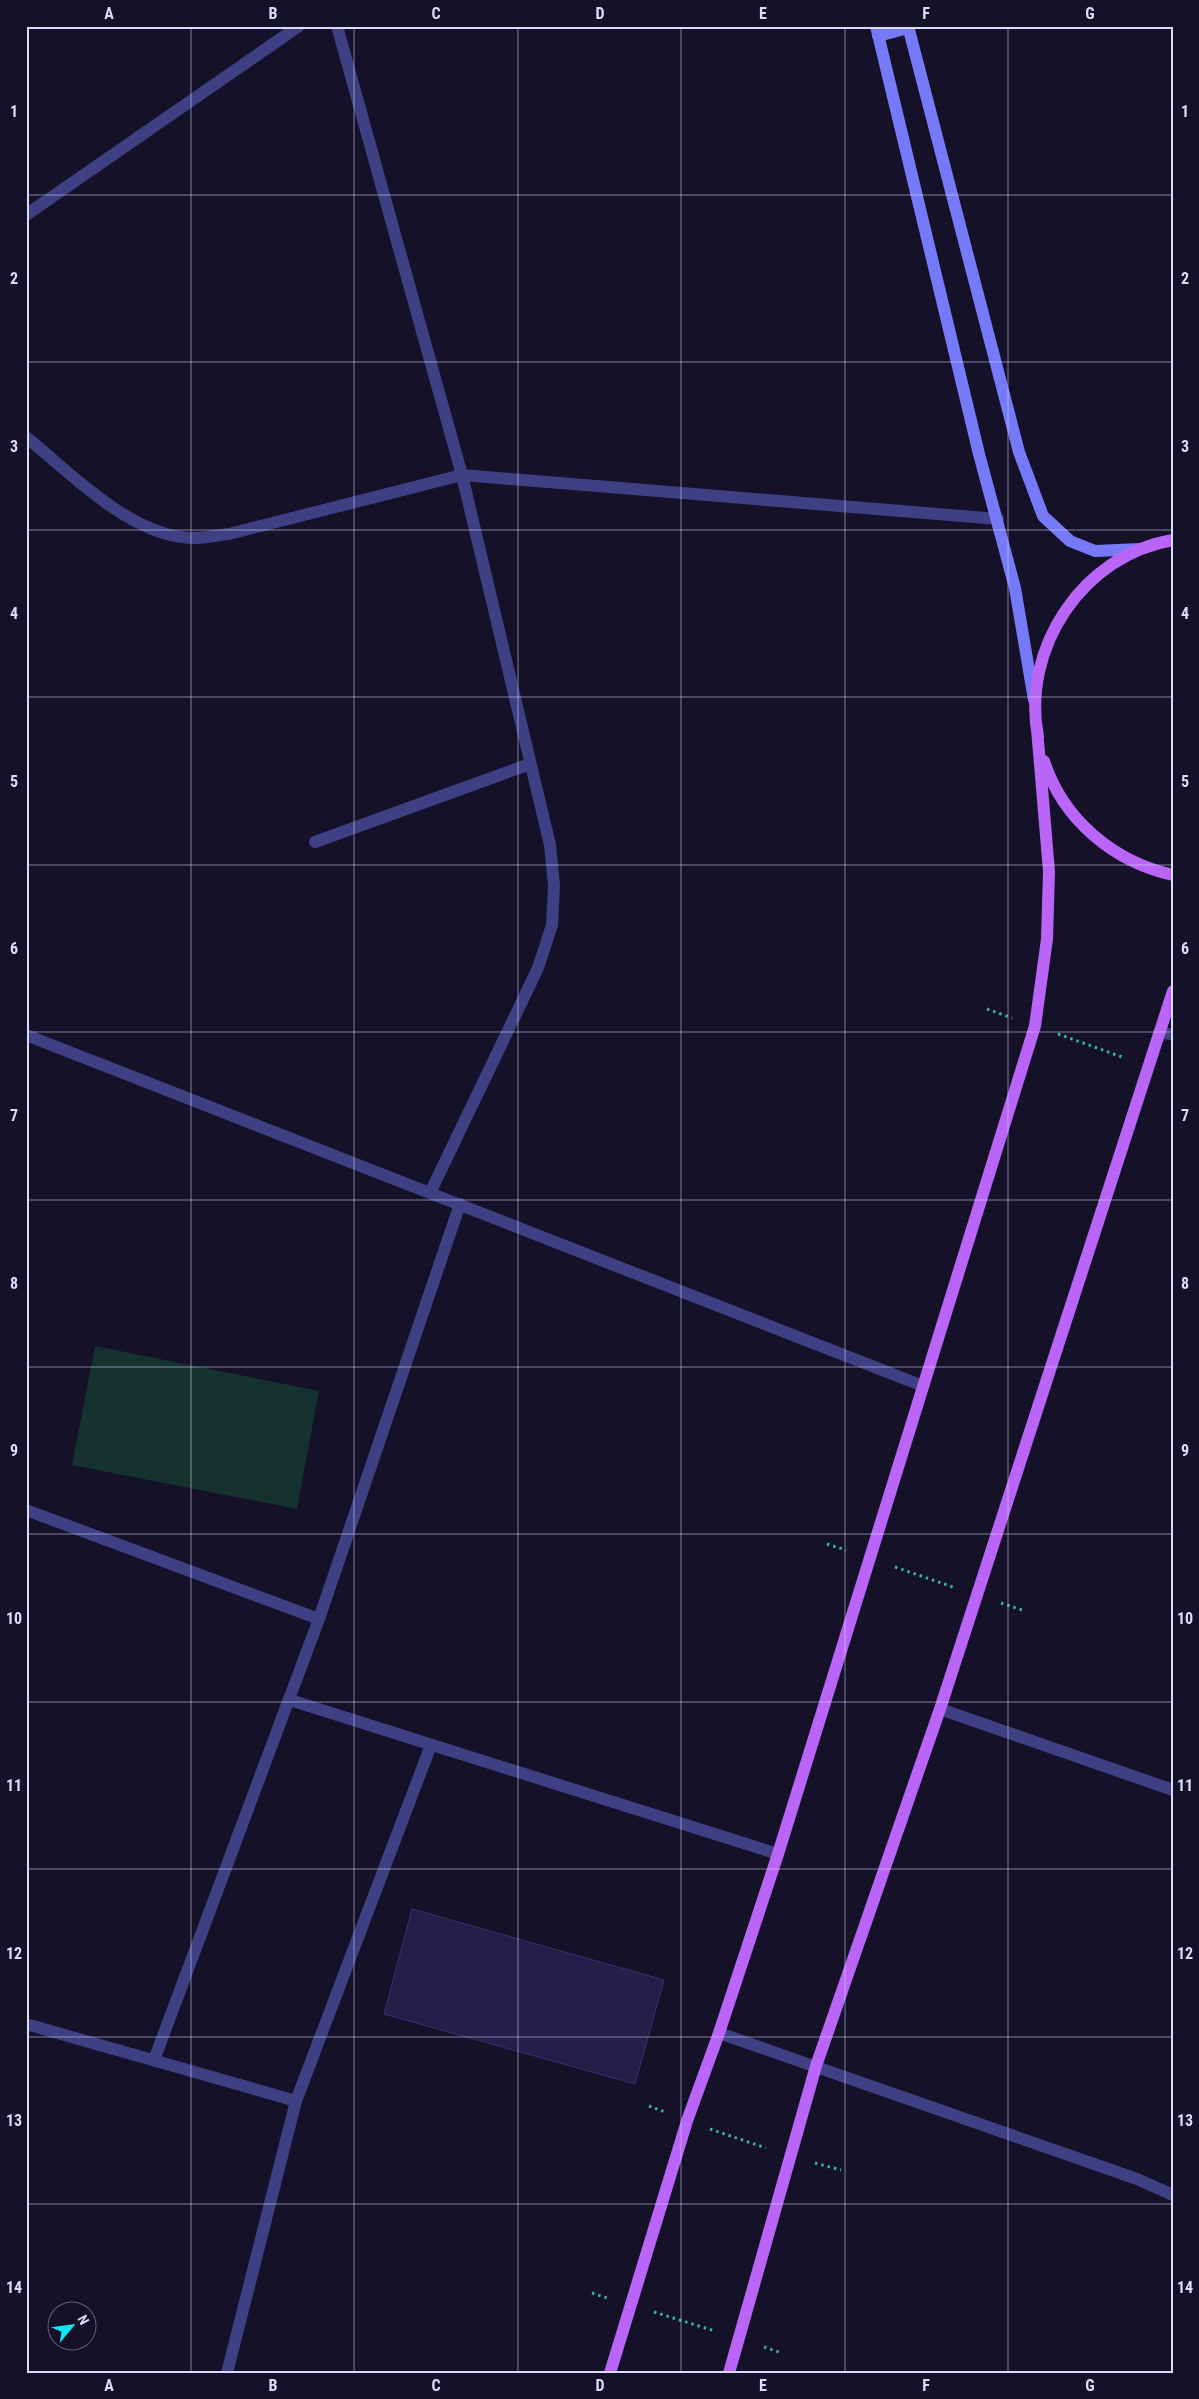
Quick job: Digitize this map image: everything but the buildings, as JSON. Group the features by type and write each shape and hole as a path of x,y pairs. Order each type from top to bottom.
{"main road":[{"path":"610,2373 687,2121 719,2033 778,1854 1035,1026 1047,939 1050,871 1035,707 1043,657 1053,631 1068,606 1098,575 1140,549 1173,540"},
{"path":"1037,728 1047,770 1057,790 1080,822 1107,847 1123,857 1158,872 1173,875"},
{"path":"729,2373 816,2066 940,1709 1173,991"}],"street":[{"path":"26,215 299,26"},
{"path":"337,26 462,475 550,845 554,885 552,925 538,968 430,1192"},
{"path":"1035,707 1015,588 979,454 877,31 908,27 1019,452 1043,516 1070,541 1095,551 1140,549"},
{"path":"26,437 123,515 153,530 194,538 229,534 462,475 998,519"},
{"path":"315,842 530,764"},
{"path":"1160,1032 1173,1035"},
{"path":"26,1035 923,1386"},
{"path":"154,2060 290,1700 460,1204"},
{"path":"26,1510 319,1618"},
{"path":"290,1700 778,1854"},
{"path":"940,1709 1173,1790"},
{"path":"227,2373 296,2101 431,1745"},
{"path":"26,2024 296,2101"},
{"path":"719,2033 1136,2179 1173,2195"}],"path":[{"path":"987,1009 1148,1066"},
{"path":"827,1544 1022,1610"},
{"path":"649,2106 790,2157 841,2170"},
{"path":"592,2293 782,2352"}],"green space":[{"path":"95,1346 319,1391 297,1509 72,1465"}]}
